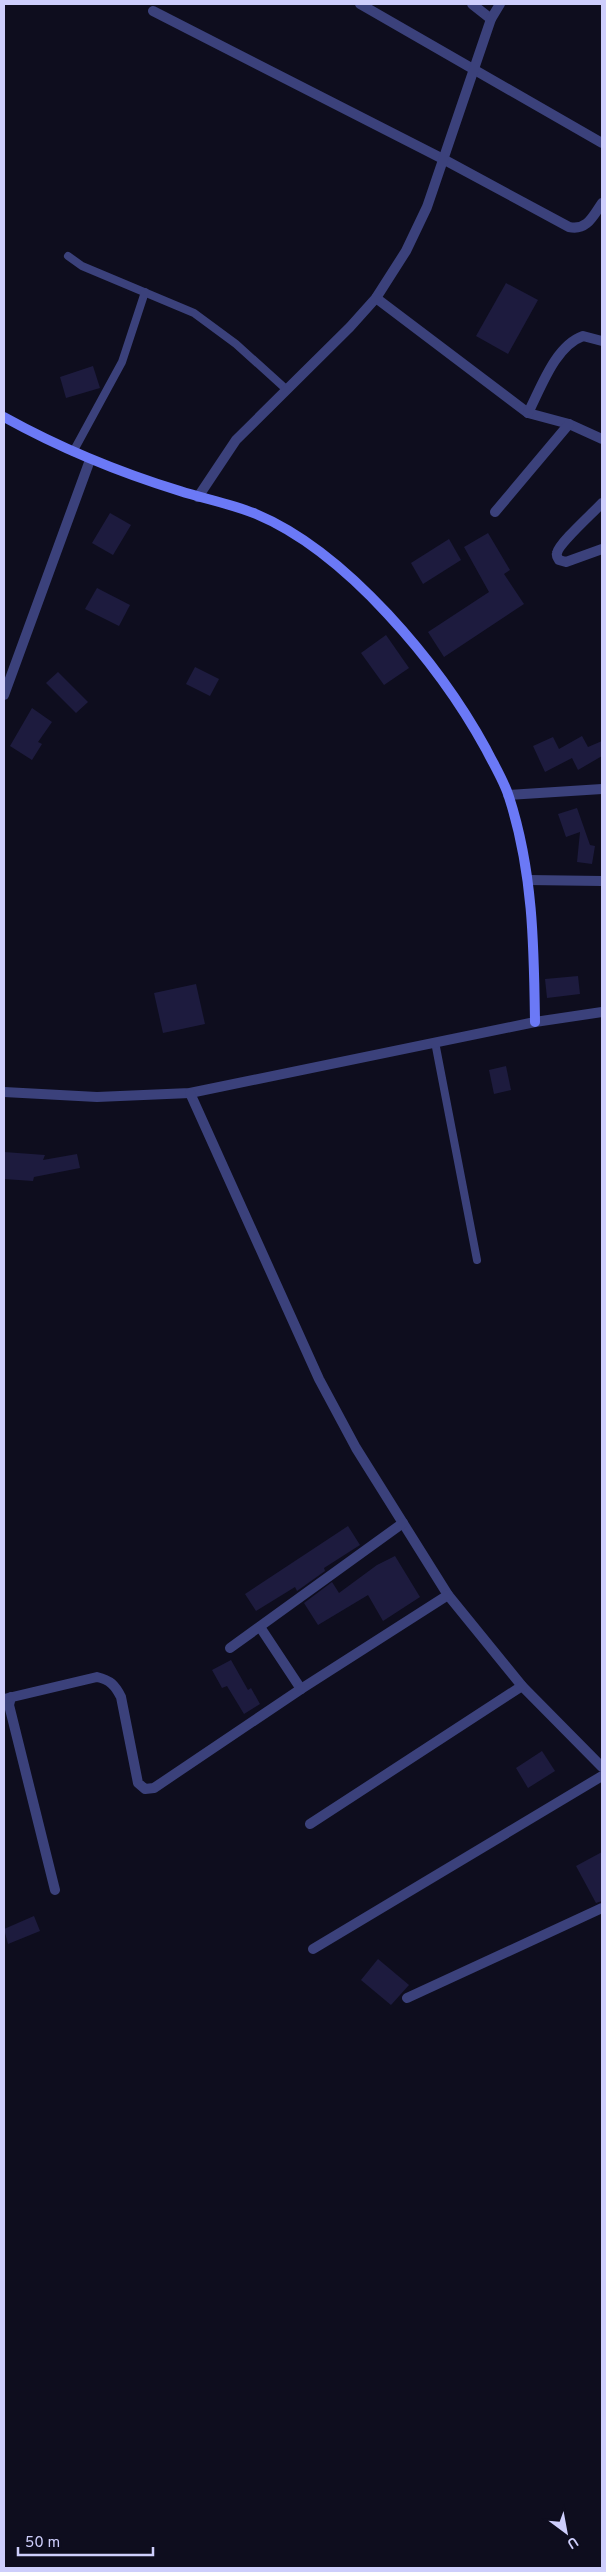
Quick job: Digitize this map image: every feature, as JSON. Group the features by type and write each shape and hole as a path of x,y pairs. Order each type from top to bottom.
{"street":[{"path":"360,4 602,143"},
{"path":"472,4 491,19"},
{"path":"198,496 236,440 350,327 376,298 406,251 427,207 491,19 500,4"},
{"path":"153,11 443,159 568,227 576,229 585,226 602,203"},
{"path":"376,298 528,412 569,424 602,439"},
{"path":"528,412 552,367 568,344 583,336 602,341"},
{"path":"4,417 90,460 256,514 289,531 318,550 355,583 432,666 478,735 508,795 518,830 528,880 534,940 535,1022"},
{"path":"495,512 569,424"},
{"path":"4,694 90,460"},
{"path":"602,503 563,544 557,553 557,557 559,560 566,562 602,548"},
{"path":"508,795 602,789"},
{"path":"528,880 602,881"},
{"path":"4,1092 97,1097 190,1093 535,1022 602,1012"},
{"path":"190,1093 319,1379 356,1448 448,1595 522,1686 602,1767"},
{"path":"230,1648 402,1523"},
{"path":"55,1890 7,1698 97,1677 108,1680 115,1686 120,1697 138,1783 145,1789 150,1789 159,1785 301,1688 448,1595"},
{"path":"260,1627 301,1688"},
{"path":"310,1824 522,1686"},
{"path":"313,1949 602,1776"},
{"path":"407,1998 602,1908"}],"lane":[{"path":"68,256 82,266 194,313 236,344 287,390"},
{"path":"73,452 122,362 145,292"},
{"path":"435,1042 477,1260"}],"building":[{"path":"506,283 538,300 508,354 476,336"},
{"path":"93,366 100,388 66,398 60,377"},
{"path":"110,513 131,525 113,555 92,543"},
{"path":"488,533 510,570 504,574 524,604 444,657 428,632 489,592 464,547"},
{"path":"449,539 461,560 423,584 411,563"},
{"path":"97,588 130,605 119,626 85,609"},
{"path":"386,635 409,668 384,685 361,653"},
{"path":"195,667 219,679 210,696 186,684"},
{"path":"58,672 88,702 76,713 46,683"},
{"path":"32,708 52,722 38,742 42,744 32,760 10,746"},
{"path":"582,736 588,747 602,741 602,756 578,770 572,758 545,772 533,746 553,737 559,749"},
{"path":"577,808 590,845 595,846 592,864 577,862 580,832 566,837 558,814"},
{"path":"578,976 580,994 547,998 545,979"},
{"path":"196,984 205,1024 163,1033 154,993"},
{"path":"506,1066 511,1090 494,1094 489,1070"},
{"path":"4,1152 45,1155 43,1160 77,1154 80,1168 34,1177 33,1181 4,1179"},
{"path":"348,1526 360,1545 324,1568 325,1571 297,1591 295,1587 256,1611 245,1594"},
{"path":"395,1556 420,1597 383,1621 368,1595 318,1625 304,1603 332,1582 339,1593 377,1565"},
{"path":"231,1660 248,1690 251,1688 260,1704 244,1714 227,1686 222,1688 212,1670"},
{"path":"542,1751 555,1771 528,1788 516,1768"},
{"path":"602,1852 602,1901 596,1903 576,1866"},
{"path":"34,1916 40,1931 8,1944 4,1929"},
{"path":"378,1959 409,1985 391,2005 361,1980"}]}
